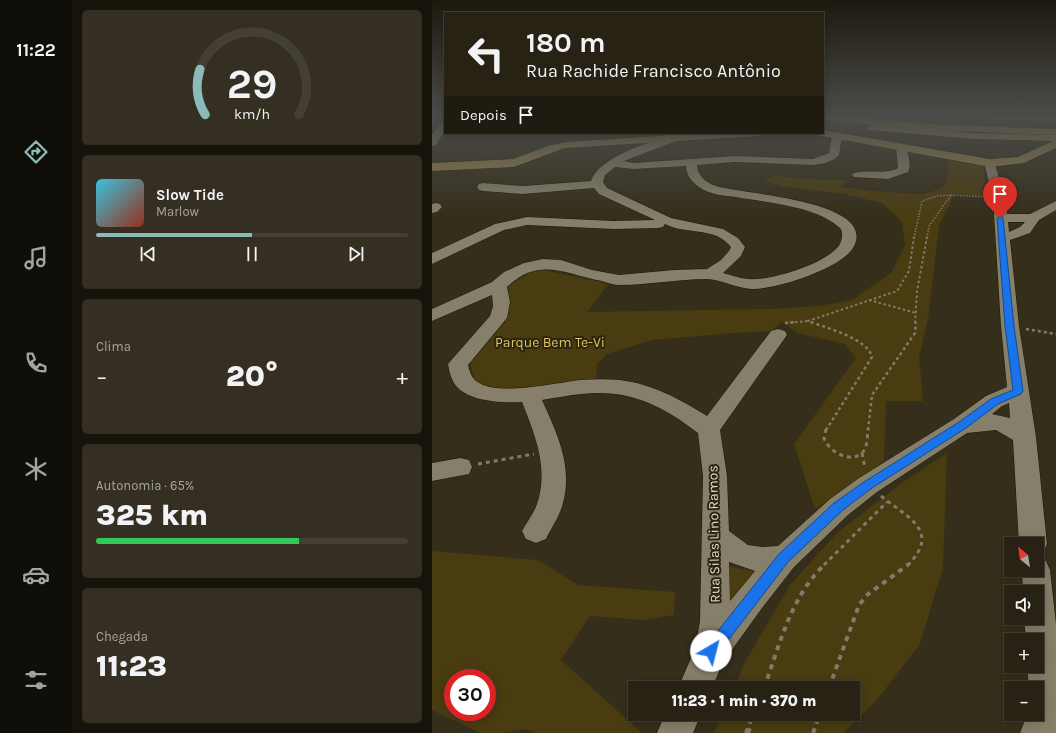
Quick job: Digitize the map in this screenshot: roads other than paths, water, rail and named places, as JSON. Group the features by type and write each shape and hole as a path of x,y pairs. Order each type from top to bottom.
{"main road":[{"path":"432,167 514,163 526,160 548,149"},
{"path":"918,149 990,163 1020,160 1044,149"}],"street":[{"path":"597,179 611,163 646,149"},
{"path":"611,163 633,166 756,159 813,162 824,160 834,154 835,149"},
{"path":"858,175 898,174 904,170 902,149"},
{"path":"432,316 498,286 510,275 524,268 543,264 561,265 589,274 619,280 674,275 711,274 742,284 764,283 790,277 824,263 841,252 849,242 850,233 846,226 822,211 712,189 700,183 691,168 692,162"},
{"path":"990,163 999,198 1010,326 1024,437 1032,537"},
{"path":"483,187 523,190 597,179 633,166"},
{"path":"597,179 603,191 665,222"},
{"path":"1000,218 1033,218 1056,205"},
{"path":"1002,238 1022,233 1031,225 1033,218"},
{"path":"432,258 500,227 527,221 549,221 614,226 665,222 720,232 735,242 738,247 736,253 711,274"},
{"path":"498,286 503,300 502,310 498,318 458,364 458,373 465,384 484,394 502,396 584,387 625,388 662,399 688,414 709,429 778,335"},
{"path":"698,681 711,651 784,558 844,502 962,425 994,401 1018,391"},
{"path":"529,394 552,451 554,480 549,504 536,531"},
{"path":"962,425 991,421 1000,422 1014,429 1024,437"},
{"name":"Rua Silas Lino Ramos","path":"709,429 715,476 715,621 711,651"},
{"path":"432,472 460,467"},
{"path":"714,536 730,549 750,558 763,560 784,558"},
{"path":"1037,577 1048,719"},
{"path":"675,733 680,721"}],"park label":[{"name":"Parque Bem Te-Vi","path":"550,342"}]}
